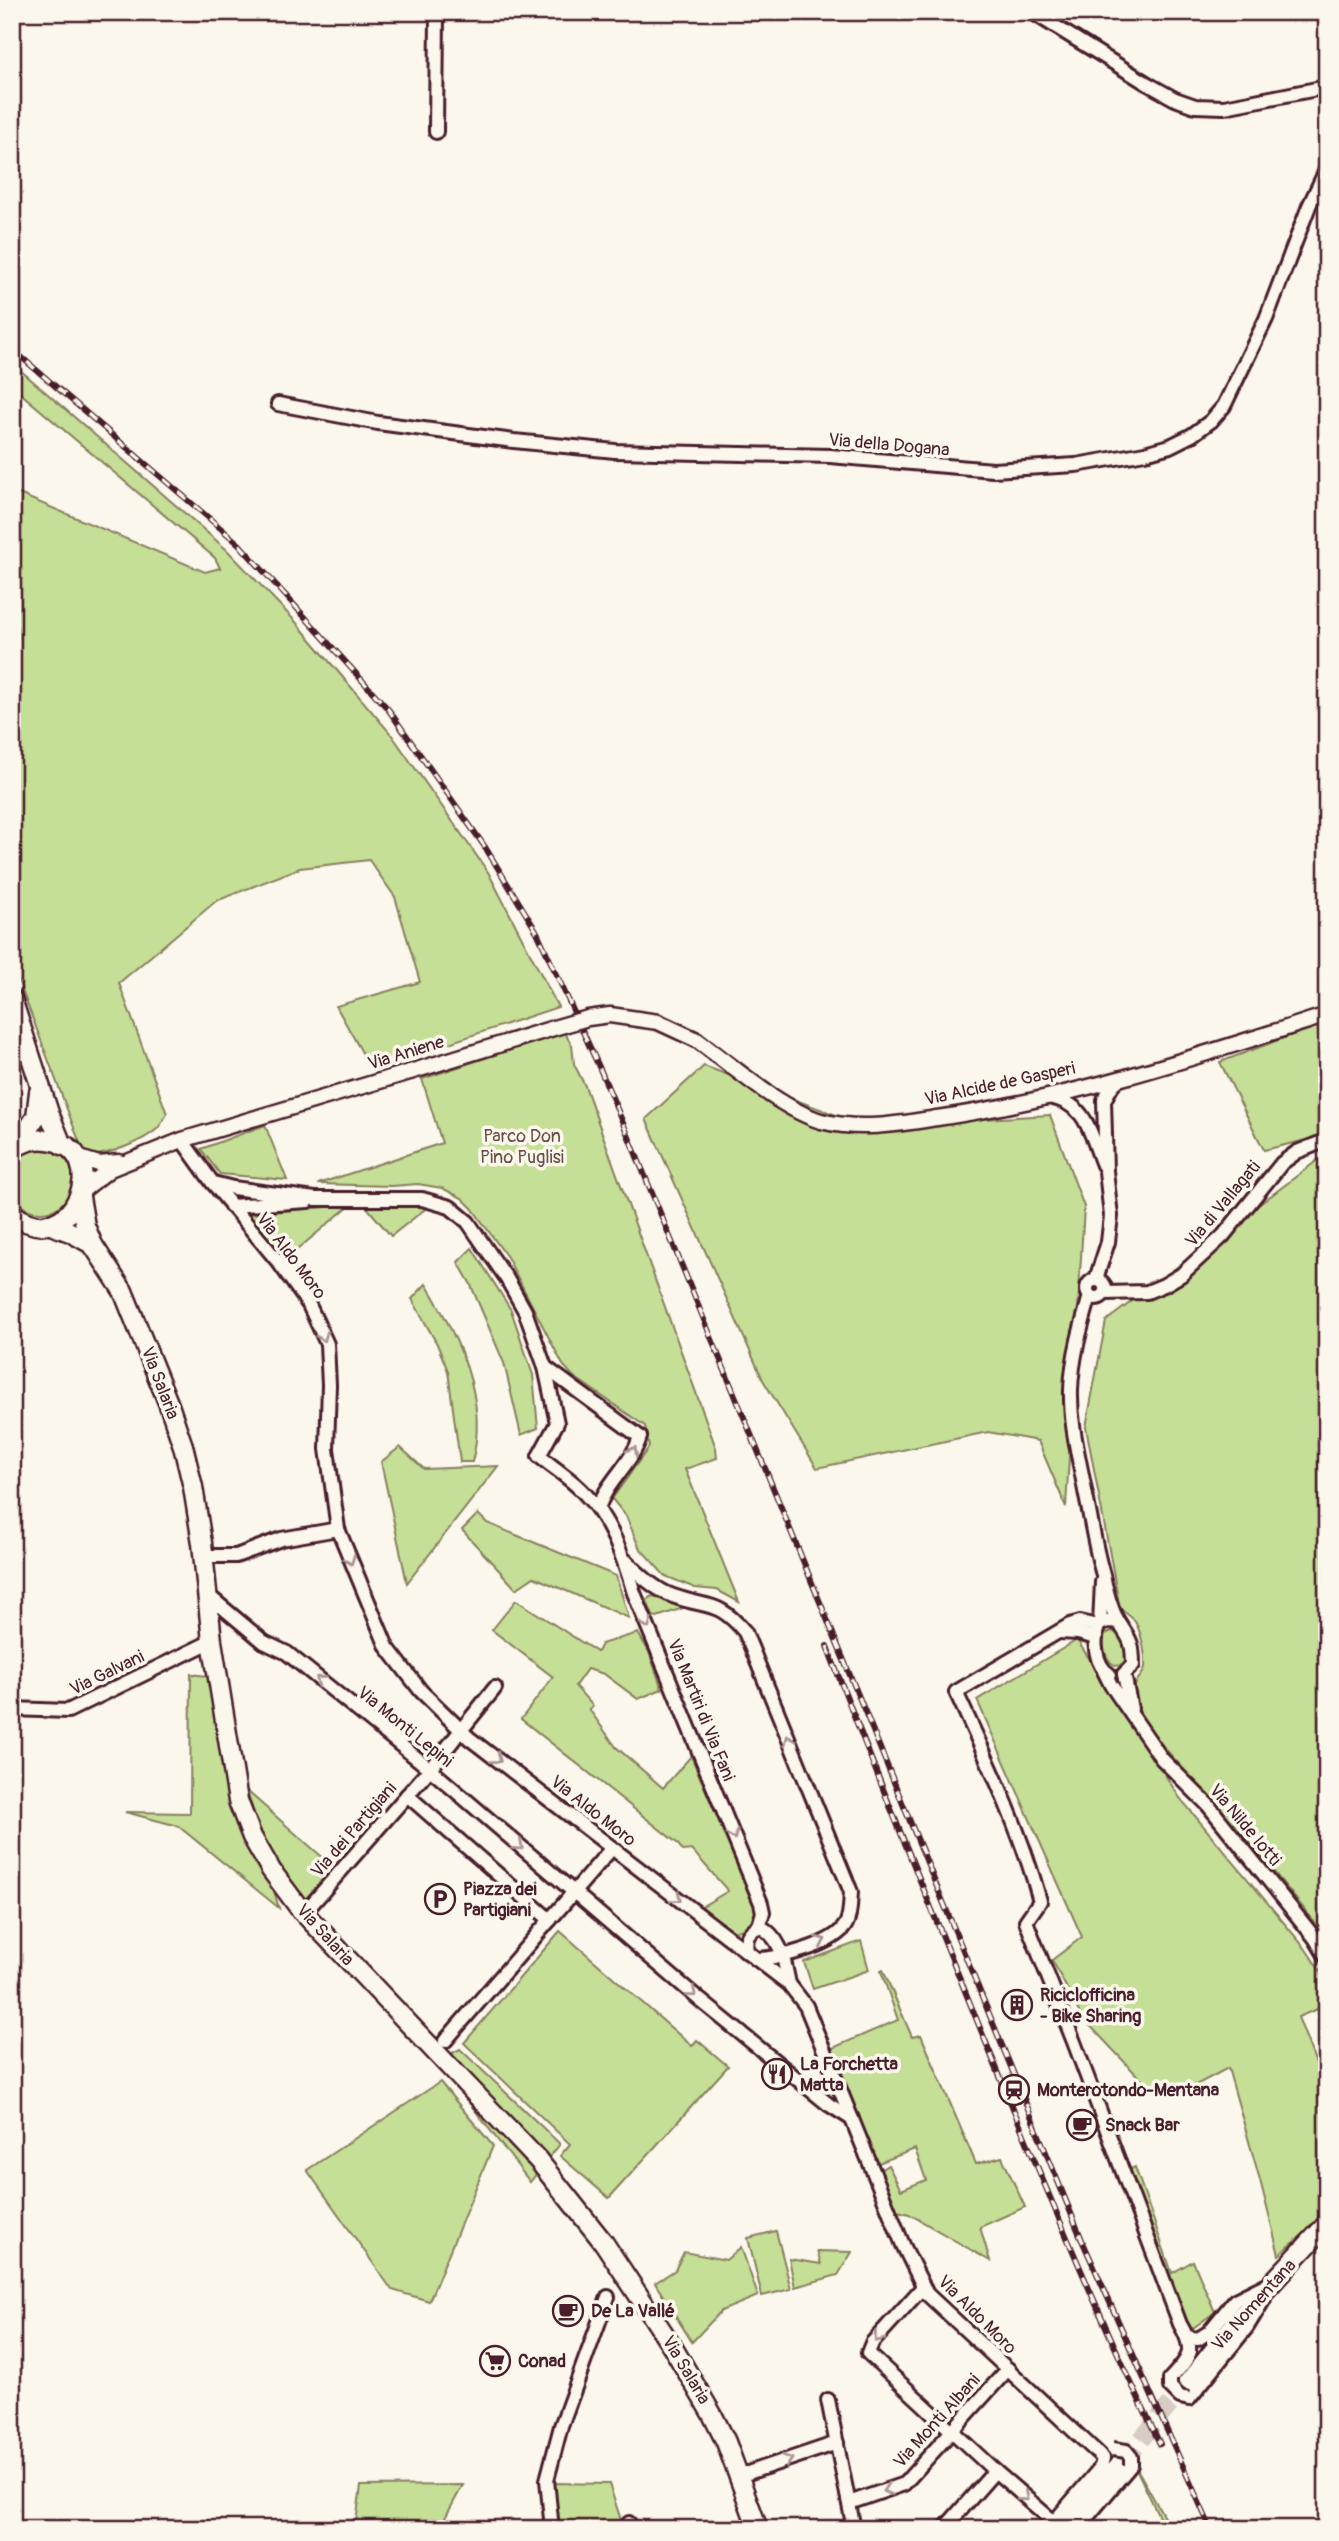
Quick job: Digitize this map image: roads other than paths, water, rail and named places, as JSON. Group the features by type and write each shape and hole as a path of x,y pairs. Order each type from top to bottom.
{"main road":[{"path":"12,999 62,1145"},
{"path":"14,1149 36,1117 39,1102 38,1078"},
{"path":"14,1149 27,1141 51,1140 76,1157"},
{"name":"Via Salaria","path":"76,1157 83,1179 83,1219 93,1245 123,1292 169,1405 193,1488 209,1596 212,1641 238,1801 252,1837 271,1870 304,1913 538,2160 604,2242 709,2407 726,2442 758,2529"},
{"path":"48,1224 73,1210 81,1194"},
{"path":"12,1213 33,1224 48,1224 70,1232 93,1245"},
{"name":"Via Nomentana","path":"1181,2389 1237,2320 1327,2224"},
{"path":"1056,2527 1123,2458"}],"street":[{"path":"436,132 437,12"},
{"path":"1032,12 1148,84 1175,99 1195,106 1217,108 1327,87"},
{"name":"Via della Dogana","path":"278,404 378,423 514,442 602,450 830,456 993,470 1061,467 1132,456 1158,450 1187,438 1208,424 1222,410 1269,312 1309,206 1327,168"},
{"name":"Via Aniene","path":"81,1194 102,1174 127,1161 182,1140 588,1018 610,1015 658,1022 697,1040"},
{"name":"Via Alcide de Gasperi","path":"697,1040 794,1108 816,1119 835,1124 891,1125 971,1113 1048,1097 1327,1016"},
{"path":"1096,1279 1104,1284 1105,1293 1098,1298 1090,1296 1087,1285 1096,1279 1106,1251 1111,1225 1104,1100 1122,1076"},
{"path":"1104,1100 1096,1091 1086,1086 1078,1108 1106,1171"},
{"path":"1048,1097 1065,1100 1078,1108"},
{"name":"Via Aldo Moro","path":"182,1140 212,1182 280,1264 309,1305 327,1345 330,1385 327,1450 338,1529 387,1647 421,1691 461,1730 789,1984 806,2006 927,2294 1096,2450"},
{"name":"Via di Vallagati","path":"1105,1293 1143,1293 1176,1279 1223,1236 1282,1163 1297,1152 1327,1140"},
{"name":"Via Aniene","path":"76,1157 99,1164 127,1161"},
{"path":"212,1182 233,1188 316,1199"},
{"path":"231,1206 300,1203 316,1199"},
{"name":"Via Martiri di Via Fani","path":"316,1199 422,1199 450,1207 468,1222 508,1279 525,1311 545,1367 557,1423 540,1456 585,1493 598,1509 624,1560 639,1604 761,1903 763,1912 745,1940 751,1956"},
{"name":"Via Nilde Iotti","path":"1090,1296 1075,1356 1071,1413 1102,1575 1133,1653 1133,1665 1124,1674 1133,1716"},
{"path":"545,1367 640,1437 636,1449 601,1499 598,1509"},
{"path":"204,1556 236,1556 281,1539 338,1529"},
{"path":"624,1560 646,1580 671,1595 718,1607 731,1616 744,1632 851,1892 850,1911 845,1926 826,1941 783,1955 751,1956"},
{"name":"Via Nilde Iotti","path":"1098,1630 1102,1575"},
{"name":"Via Monti Lepini","path":"209,1596 264,1643 287,1653 430,1769 753,2044 828,2104 852,2119"},
{"path":"1119,1623 1113,1621 1098,1630 1059,1632 956,1692 1008,1804 1028,1856 1040,1901 1026,1921 1187,2337 1191,2353 1181,2389"},
{"path":"1098,1630 1096,1649 1104,1671 1117,1676 1124,1674"},
{"name":"Via Galvani","path":"12,1709 68,1712 212,1641"},
{"name":"Via Nilde Iotti","path":"1104,1671 1162,1759 1208,1805 1315,1938 1327,1958"},
{"path":"430,1769 495,1688"},
{"name":"Via dei Partigiani","path":"304,1913 430,1769"},
{"path":"407,1795 550,1920"},
{"path":"445,2040 612,1848"},
{"path":"722,1934 740,1934 754,1929 772,1932 783,1955 789,1984"},
{"path":"1187,2337 1198,2339 1209,2332 1235,2300 1274,2282"},
{"path":"923,2287 872,2343 868,2353 1056,2527 1101,2467 1103,2458 1096,2450"},
{"path":"552,2529 547,2480 561,2426 608,2297"},
{"name":"Via Monti Albani","path":"849,2503 904,2484 1008,2369"},
{"path":"828,2400 854,2529"},
{"path":"739,2476 837,2443"},
{"path":"1077,2529 1123,2458 1096,2450"},
{"path":"944,2529 995,2472"}],"tunnel":[{"path":"1124,2460 1183,2389"}],"railway":[{"path":"12,349 239,544 388,709 485,847 537,932 631,1142 1082,2240 1211,2529"},
{"path":"827,1646 1049,2196 1160,2444"}],"place":[{"name":"Piazza dei Partigiani","path":"440,1899"},
{"name":"Riciclofficina - Bike Sharing","path":"1017,2005"},
{"name":"La Forchetta Matta","path":"777,2074"},
{"name":"Monterotondo-Mentana","path":"1014,2090"},
{"name":"Snack Bar","path":"1082,2125"},
{"name":"De La Vallé","path":"568,2311"},
{"name":"Conad","path":"495,2361"}],"park label":[{"name":"Parco Don Pino Puglisi","path":"522,1146"}]}
